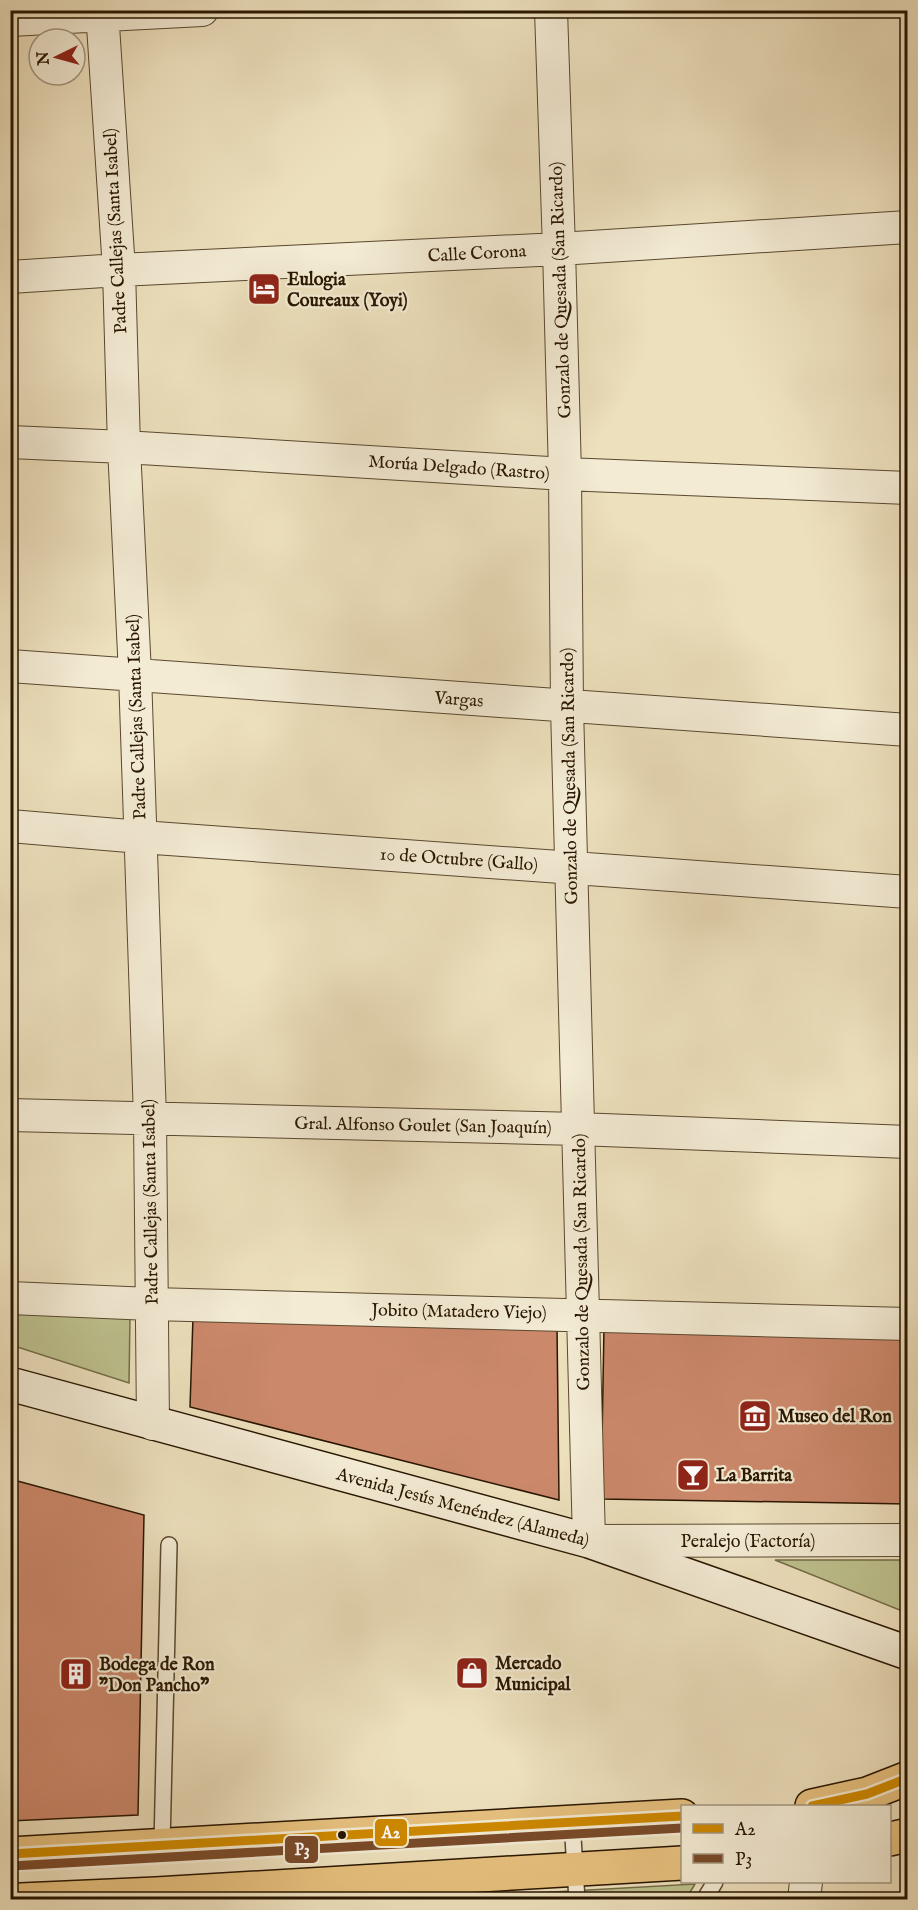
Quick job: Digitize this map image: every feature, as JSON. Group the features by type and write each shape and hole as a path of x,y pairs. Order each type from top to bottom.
{"main road":[{"name":"Avenida Jesús Menéndez (Alameda)","path":"10,1384 589,1541 908,1653"},
{"path":"817,1805 867,1794 908,1778"},
{"path":"10,1854 681,1816"},
{"path":"351,1891 358,1835"},
{"path":"891,1839 908,1835"},
{"path":"34,1899 156,1894 576,1885 681,1863"}],"street":[{"path":"10,20 202,10"},
{"name":"Gonzalo de Quesada (San Ricardo)","path":"551,10 560,249 567,707 589,1541"},
{"name":"Padre Callejas (Santa Isabel)","path":"102,14 119,270 124,447 141,837 150,1118 153,1424"},
{"name":"Calle Corona","path":"10,277 560,249 908,226"},
{"name":"Morúa Delgado (Rastro)","path":"10,442 565,474 908,488"},
{"name":"Vargas","path":"10,666 908,730"},
{"name":"10 de Octubre (Gallo)","path":"10,826 908,892"},
{"name":"Gral. Alfonso Goulet (San Joaquín)","path":"10,1115 578,1129 908,1142"},
{"name":"Jobito (Matadero Viejo)","path":"10,1298 151,1304 908,1324"},
{"name":"Peralejo (Factoría)","path":"589,1541 908,1540"},
{"path":"804,1899 806,1883"}],"lane":[{"path":"162,1845 169,1545"},
{"path":"572,1822 576,1885"},
{"path":"704,1899 714,1883"}],"green space":[{"path":"11,1311 130,1315 129,1383 11,1345"},
{"path":"775,1560 907,1560 907,1613"},
{"path":"695,1884 686,1899 427,1899"}],"building":[{"path":"193,1317 557,1326 559,1500 190,1407"},
{"name":"Museo del Ron","path":"604,1327 908,1332 908,1504 601,1499"},
{"name":"Bodega de Ron \"Don Pancho\"","path":"10,1479 144,1515 138,1815 10,1821"}],"transit line":[{"name":"A2","path":"817,1805 867,1794 908,1778"},
{"name":"A2","path":"10,1854 681,1816"},
{"name":"P3","path":"11,1866 681,1828"}],"place":[{"name":"Eulogia Coureaux (Yoyi)","path":"264,289"},
{"name":"Museo del Ron","path":"755,1416"},
{"name":"La Barrita","path":"693,1475"},
{"name":"Mercado Municipal","path":"472,1673"},
{"name":"Bodega de Ron \"Don Pancho\"","path":"76,1674"}]}
